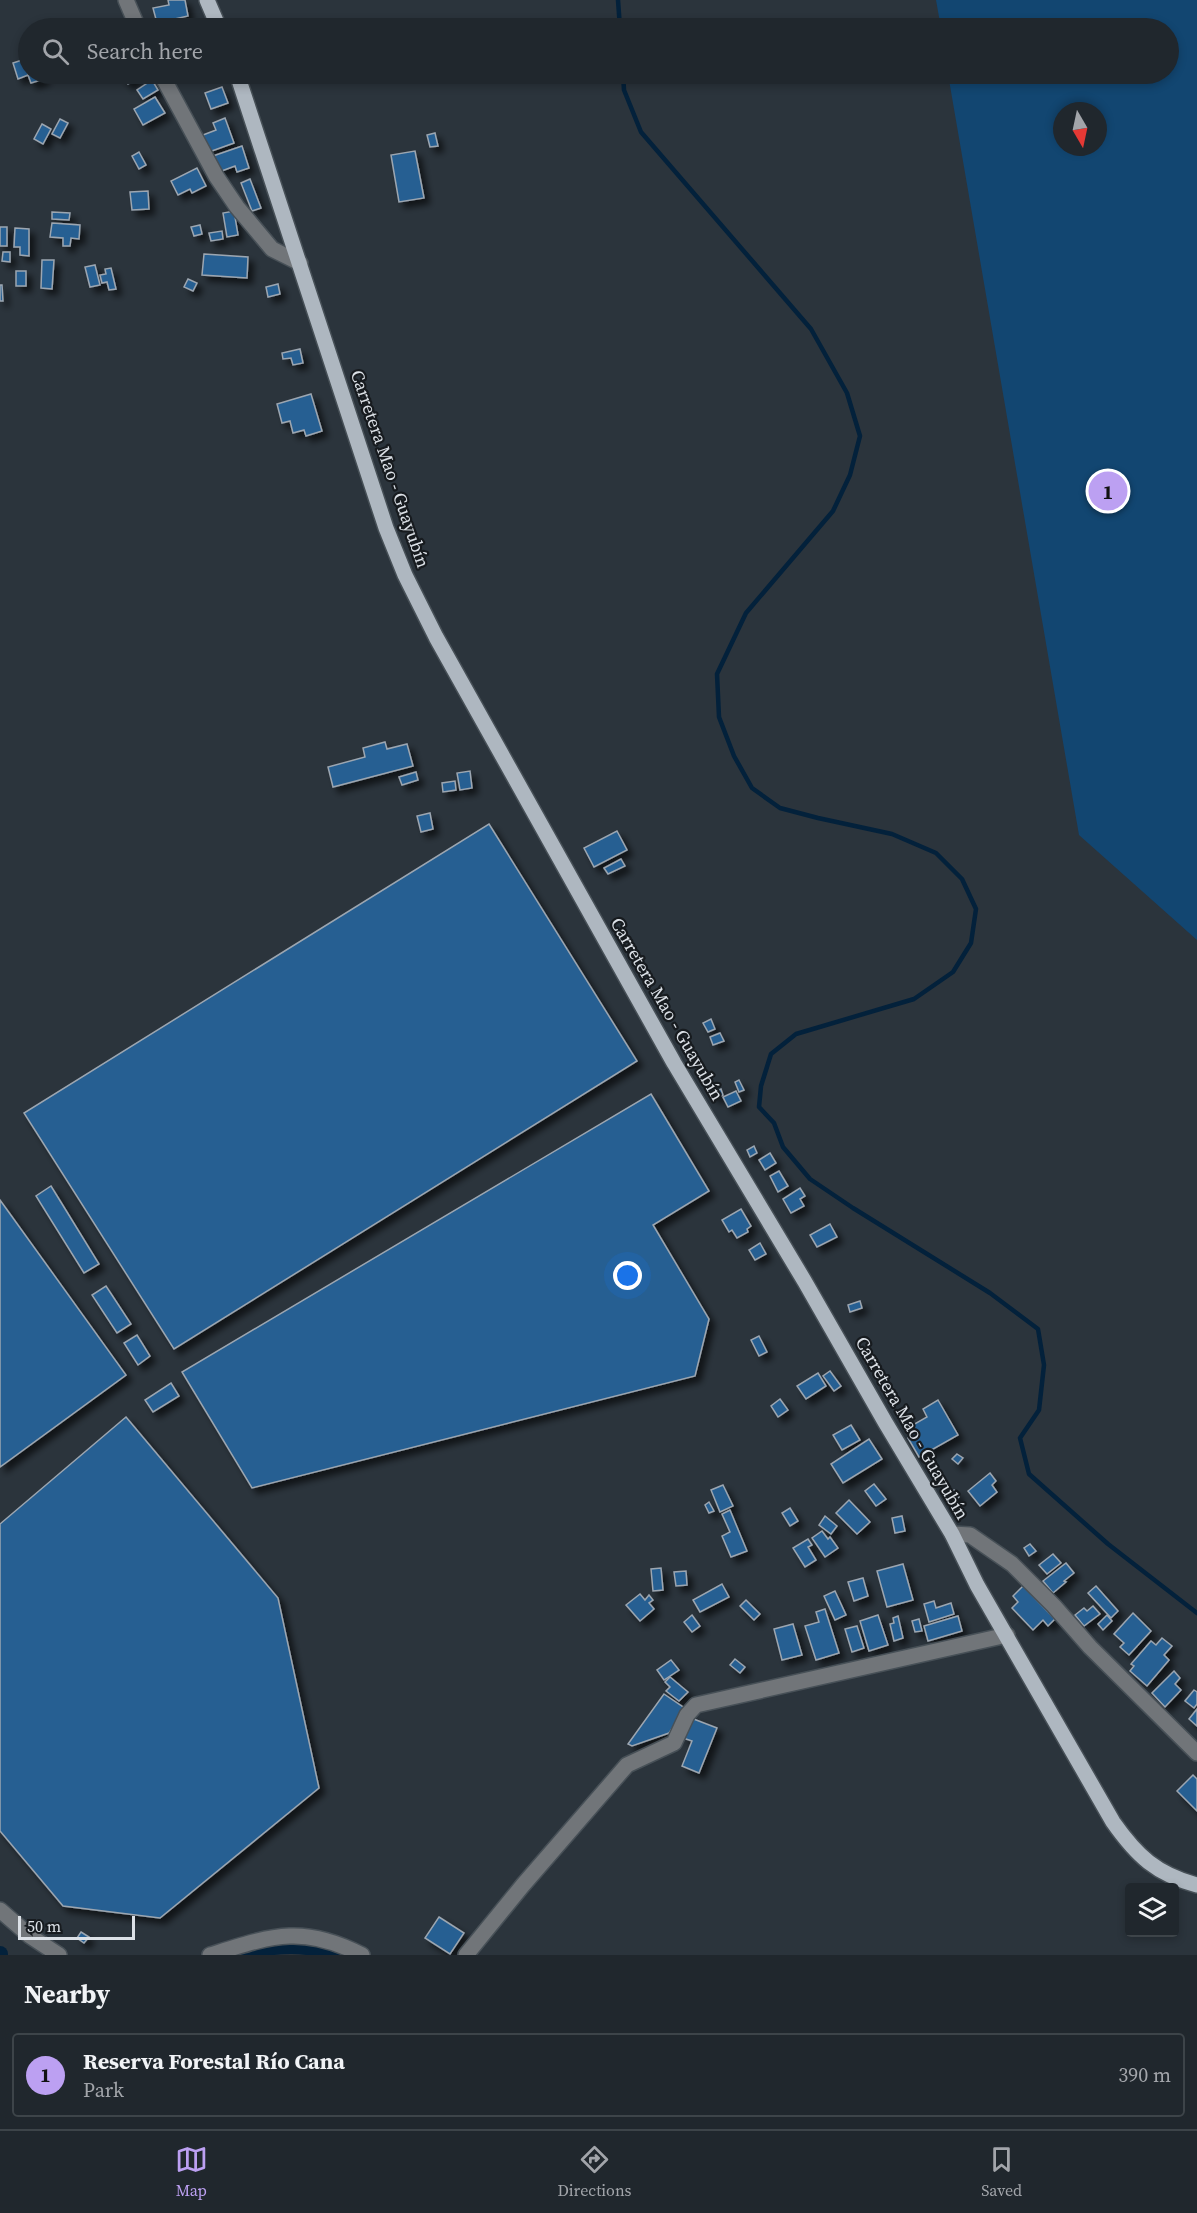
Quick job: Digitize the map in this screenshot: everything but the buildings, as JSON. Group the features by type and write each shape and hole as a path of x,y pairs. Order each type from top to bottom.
{"main road":[{"path":"207,0 215,18"},
{"name":"Carretera Mao - Guayubín","path":"240,84 386,528 405,575 436,637 674,1063 806,1282 885,1422 952,1534 977,1585 1099,1800 1140,1857 1159,1871 1197,1885"}],"street":[{"path":"126,0 134,18"},
{"path":"166,84 216,176 237,207 272,249 300,263"},
{"path":"952,1534 970,1535 1012,1564 1054,1606 1090,1647 1197,1753"},
{"path":"466,1955 627,1765 674,1743 687,1715 696,1705 1006,1635"},
{"path":"0,1910 30,1936 59,1955"},
{"path":"210,1955 248,1942 288,1935 316,1937 362,1955"}],"shaded area":[{"path":"936,0 1197,0 1197,940 1079,835 950,84 1179,84 1179,18 939,18"}],"waterway":[{"path":"618,0 619,18"},
{"path":"624,84 641,132 811,329 847,393 860,436 850,475 833,511 746,613 717,674 719,717 734,756 752,788 780,808 892,834 936,853 962,879 976,909 971,943 953,972 914,999 796,1034 771,1054 761,1086 759,1107 774,1123 783,1147 810,1179 990,1293 1038,1329 1044,1365 1039,1410 1020,1438 1029,1474 1108,1544 1197,1613"},
{"path":"245,1955 280,1946 304,1947 339,1955"}],"place":[{"name":"Reserva Forestal Río Cana","path":"1108,491"}]}
